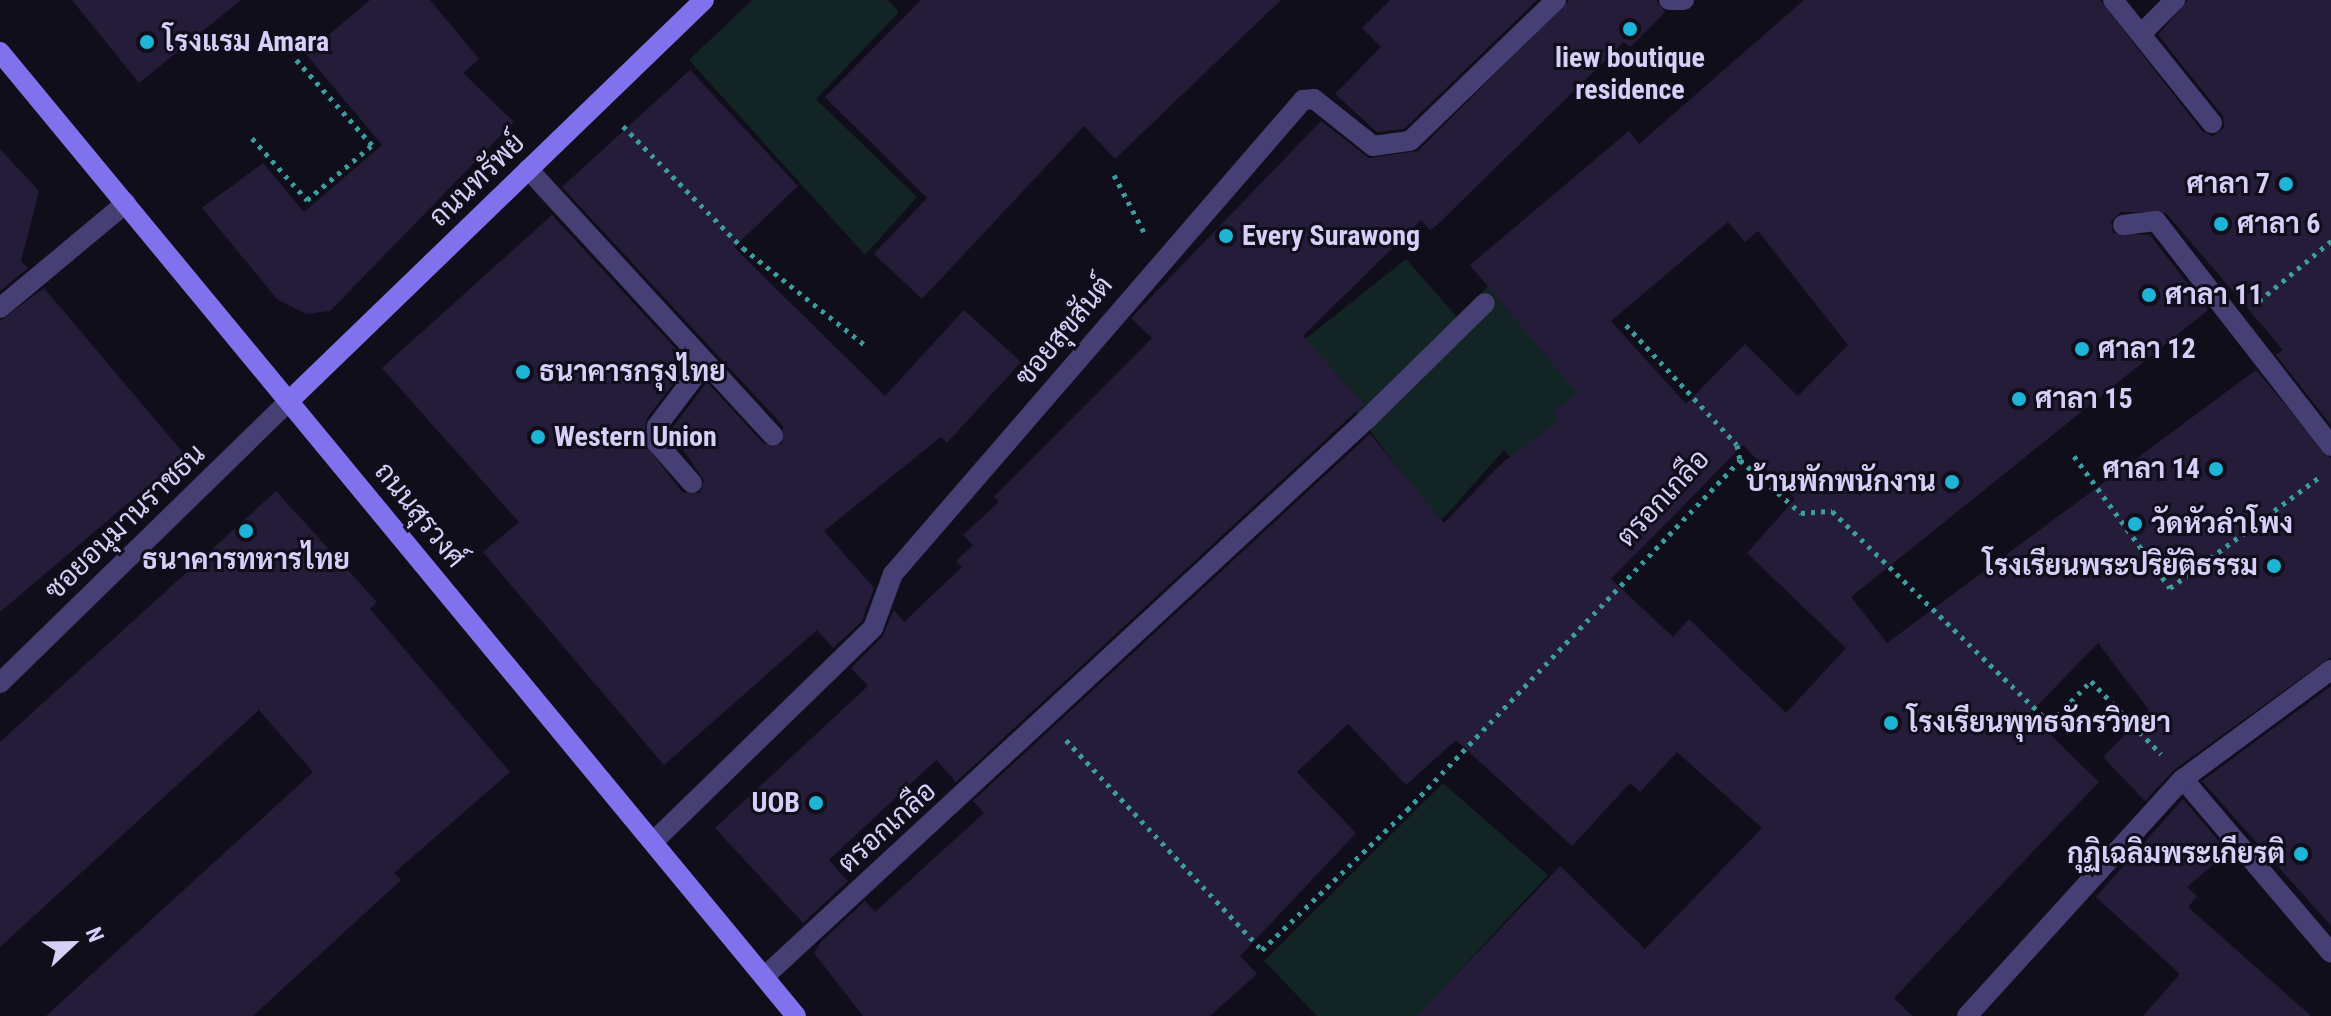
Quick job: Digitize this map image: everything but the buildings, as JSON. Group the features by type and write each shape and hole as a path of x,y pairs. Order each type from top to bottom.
{"main road":[{"name":"ถนนทรัพย์","path":"289,401 704,0"},
{"name":"ถนนสุรวงศ์","path":"0,52 796,1016"}],"street":[{"name":"ซอยสุขสันต์","path":"653,842 873,628 893,574 1163,257 1303,100 1314,99 1373,146 1410,141 1556,0"},
{"path":"1669,0 1684,0"},
{"path":"2113,0 2212,123"},
{"path":"2142,33 2175,0"},
{"path":"528,169 704,364 773,435"},
{"path":"0,308 126,203"},
{"path":"2123,225 2156,221 2331,446"},
{"name":"ตรอกเกลือ","path":"764,977 1367,419 1485,303"},
{"path":"692,483 656,442 657,426 704,364"},
{"name":"ซอยอนุมานราชธน","path":"0,683 289,401"},
{"path":"1967,1016 2183,779 2331,670"},
{"path":"2183,779 2331,953"}],"path":[{"path":"252,138 307,200 372,145 294,57"},
{"path":"617,119 743,248 865,345"},
{"path":"1114,175 1163,257"},
{"path":"2234,322 2331,241"},
{"path":"1626,325 1737,445 1740,460"},
{"path":"2074,456 2170,588 2331,468"},
{"name":"ตรอกเกลือ","path":"1047,718 1262,950 1407,810 1740,460 1801,513 1832,511 2050,723 2091,681 2183,779"}],"shaded area":[{"path":"752,0 888,0 899,12 816,99 917,197 865,255 689,60"},
{"path":"1406,259 1457,317 1488,286 1580,394 1527,476 1504,450 1439,523 1303,341"},
{"path":"1443,783 1548,875 1418,1016 1317,1016 1264,961"}],"place":[{"name":"liew boutique residence","path":"1630,29"},
{"name":"โรงแรม Amara","path":"147,42"},
{"name":"ศาลา 7","path":"2286,184"},
{"name":"ศาลา 6","path":"2221,224"},
{"name":"Every Surawong","path":"1226,236"},
{"name":"ศาลา 11","path":"2149,295"},
{"name":"ศาลา 12","path":"2082,349"},
{"name":"ธนาคารกรุงไทย","path":"523,372"},
{"name":"ศาลา 15","path":"2019,399"},
{"name":"Western Union","path":"538,437"},
{"name":"ศาลา 14","path":"2216,469"},
{"name":"บ้านพักพนักงาน","path":"1952,482"},
{"name":"วัดหัวลำโพง","path":"2135,524"},
{"name":"ธนาคารทหารไทย","path":"246,531"},
{"name":"โรงเรียนพระปริยัติธรรม","path":"2274,566"},
{"name":"โรงเรียนพุทธจักรวิทยา","path":"1891,723"},
{"name":"UOB","path":"816,803"},
{"name":"กุฏิเฉลิมพระเกียรติ","path":"2301,854"}]}
